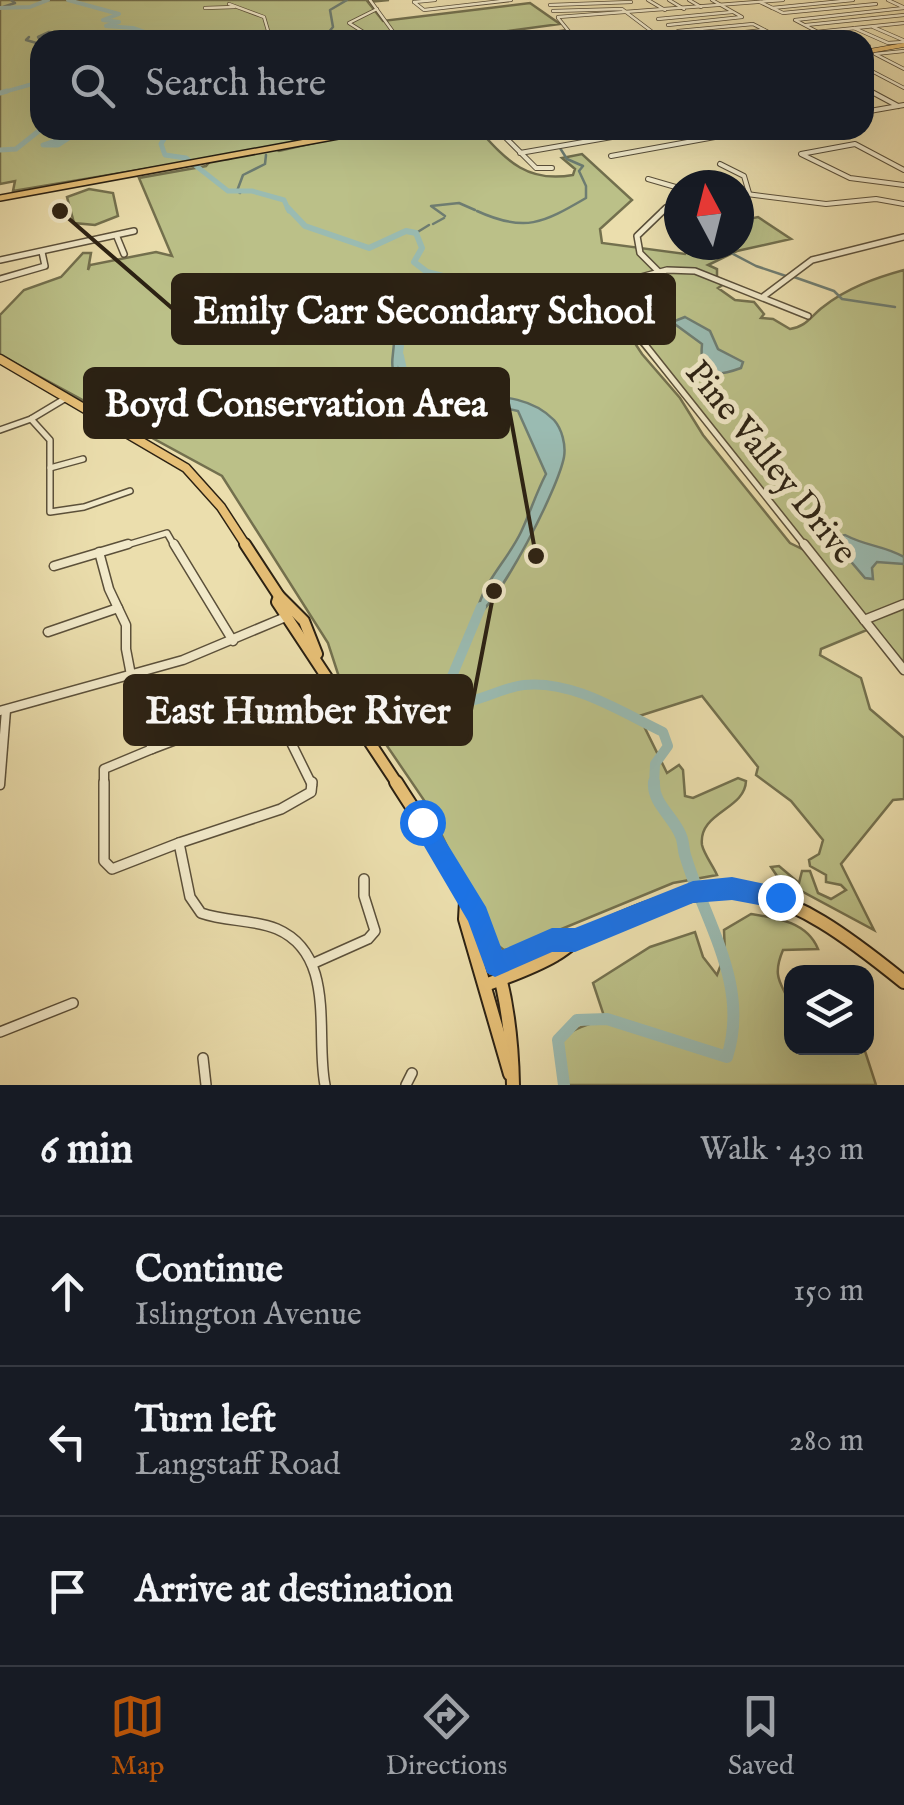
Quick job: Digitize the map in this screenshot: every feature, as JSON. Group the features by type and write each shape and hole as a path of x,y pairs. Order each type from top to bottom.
{"main road":[{"path":"874,48 904,45"},
{"path":"0,196 318,140"},
{"path":"0,359 186,468 222,507 279,596 277,602 292,615 466,898 465,918 490,975 497,1040 513,1083"},
{"path":"490,975 559,954 575,940 667,900 707,890 750,890 780,897 828,920 904,982"}],"street":[{"path":"370,0 392,30"},
{"path":"435,0 412,4 424,10 511,0"},
{"path":"546,0 566,30"},
{"path":"648,0 666,11"},
{"path":"669,0 685,9"},
{"path":"689,0 702,8"},
{"path":"668,25 742,17 712,0"},
{"path":"734,0 742,4"},
{"path":"558,17 783,0"},
{"path":"771,8 853,0"},
{"path":"866,0 903,18"},
{"path":"888,0 904,8"},
{"path":"550,5 630,1 676,30"},
{"path":"760,2 786,13 876,4"},
{"path":"229,4 264,17 268,30"},
{"path":"206,8 241,7"},
{"path":"554,10 620,8 650,30"},
{"path":"814,30 794,20 904,8"},
{"path":"357,30 350,26 350,21 378,11"},
{"path":"658,19 734,12"},
{"path":"836,30 892,24 903,18"},
{"path":"805,26 903,18"},
{"path":"688,30 750,24 765,30"},
{"path":"892,24 904,30"},
{"path":"872,26 904,45"},
{"path":"854,28 859,30"},
{"path":"874,37 904,45"},
{"path":"904,45 875,54 904,69"},
{"path":"874,72 904,88"},
{"path":"874,93 902,106"},
{"path":"874,110 902,106"},
{"path":"509,140 538,169 552,168"},
{"path":"520,153 595,140"},
{"path":"611,156 699,140"},
{"path":"904,170 854,144 802,154 830,170 882,186 904,186"},
{"path":"720,164 732,170"},
{"path":"648,179 664,184"},
{"path":"882,186 884,199"},
{"path":"754,194 826,204 884,199 904,204"},
{"path":"664,209 637,236 640,253 659,272 706,274 808,316"},
{"path":"0,260 134,231"},
{"path":"117,237 124,254"},
{"path":"763,296 812,260 904,238"},
{"path":"0,279 45,266 42,252"},
{"name":"Pine Valley Drive","path":"659,272 600,286 904,670"},
{"path":"0,430 68,398"},
{"path":"30,419 50,440 52,513 130,491"},
{"path":"50,468 83,459"},
{"path":"54,566 167,532 233,640"},
{"path":"99,552 128,632 126,649 152,749"},
{"path":"864,620 904,604"},
{"path":"48,632 118,608"},
{"path":"0,785 3,710 132,674 233,640 292,615"},
{"path":"268,705 274,708 312,782 311,792 281,808 179,843 112,869 104,861 104,769 268,705"},
{"path":"179,843 193,905 202,916 277,926 297,940 312,964 325,1085"},
{"path":"312,964 368,939 375,932 364,896 364,880"},
{"path":"0,1032 73,1003"},
{"path":"203,1058 206,1085"},
{"path":"406,1085 412,1073"}],"green space":[{"path":"0,0 389,0 368,2 383,21 530,3 560,24 515,30 30,30 30,140 302,140 272,147 279,151 327,140 489,140 520,168 557,177 573,175 575,169 562,158 582,154 632,200 600,229 602,243 664,251 664,260 718,260 708,265 717,269 717,277 727,282 718,288 735,300 754,302 764,314 761,318 773,319 790,329 804,324 852,289 904,270 904,663 615,313 703,435 790,543 806,551 867,630 821,649 820,655 861,678 870,709 904,738 904,799 893,800 841,864 874,930 779,879 771,867 779,866 799,883 802,871 810,871 818,893 831,899 846,890 826,882 826,875 810,866 809,860 819,854 823,840 791,801 756,775 758,767 702,696 639,716 667,773 679,765 683,770 685,796 693,798 738,778 746,781 738,799 707,825 703,834 703,849 717,875 673,883 513,949 504,950 492,941 428,806 338,674 328,643 222,476 0,355 0,315 24,290 61,277 83,253 91,253 88,270 90,265 156,252 172,256 139,178 206,166 211,160 247,152 13,191 15,181 0,184"},
{"path":"89,189 113,193 118,216 95,225 74,223 67,197"},
{"path":"758,217 791,239 754,247 754,218"},
{"path":"751,914 781,920 807,933 818,949 783,950 779,961 778,977 784,990 784,1055 866,1055 876,1085 566,1085 560,1056 564,1038 578,1028 605,1019 593,983 650,947 695,932 703,957 717,975 725,954 724,930"}],"water":[{"path":"406,298 431,301 405,303 389,314 402,341 399,367 414,382 433,390 495,396 536,407 554,420 563,437 560,472 540,517 499,589 476,616 483,593 521,532 546,474 518,411 403,386 392,363 394,339 380,318"},
{"path":"685,317 710,331 718,349 743,362 741,368 715,374 705,369 702,344 672,322"},
{"path":"845,535 896,553 904,557 904,564 877,562 872,568 873,579 865,578 836,544 836,537"}],"waterway":[{"path":"3,7 15,3 11,0"},
{"path":"0,8 30,7 48,0"},
{"path":"68,0 119,14 103,20 119,22 106,26 139,30"},
{"path":"330,30 330,10 347,0"},
{"path":"29,37 26,40 30,41"},
{"path":"7,91 0,93 30,85"},
{"path":"0,150 16,149 30,138"},
{"path":"58,140 43,145 58,145 66,140"},
{"path":"163,140 165,155 186,158 228,191 252,191 284,200 289,211"},
{"path":"291,142 296,140"},
{"path":"477,211 508,222 533,222 558,214 586,198 586,186 579,171 583,166 567,159 560,148"},
{"path":"240,193 237,191 243,175 265,164 266,155"},
{"path":"445,216 431,206 459,203 475,210"},
{"path":"288,208 305,226 369,248 406,231 416,233 422,248 414,262 427,272 447,277 451,286 449,299 398,306"},
{"path":"433,224 444,218"},
{"path":"416,233 429,225"},
{"path":"745,260 786,276"},
{"path":"794,277 834,291 842,299 895,307"},
{"path":"399,359 401,346"},
{"path":"400,356 405,379"},
{"path":"481,607 442,700 463,702 524,685 560,687 596,699 663,732 668,746 655,764 654,785"},
{"path":"564,1085 558,1040 577,1020 607,1019 727,1057 733,1005 723,956 694,883 681,836 656,797 654,785"}],"place":[{"name":"Emily Carr Secondary School","path":"60,211"},
{"name":"Boyd Conservation Area","path":"536,556"},
{"name":"East Humber River","path":"494,591"}],"route":[{"path":"422,822 478,915 495,965 552,940 575,940 693,892 732,888 780,897"}]}
